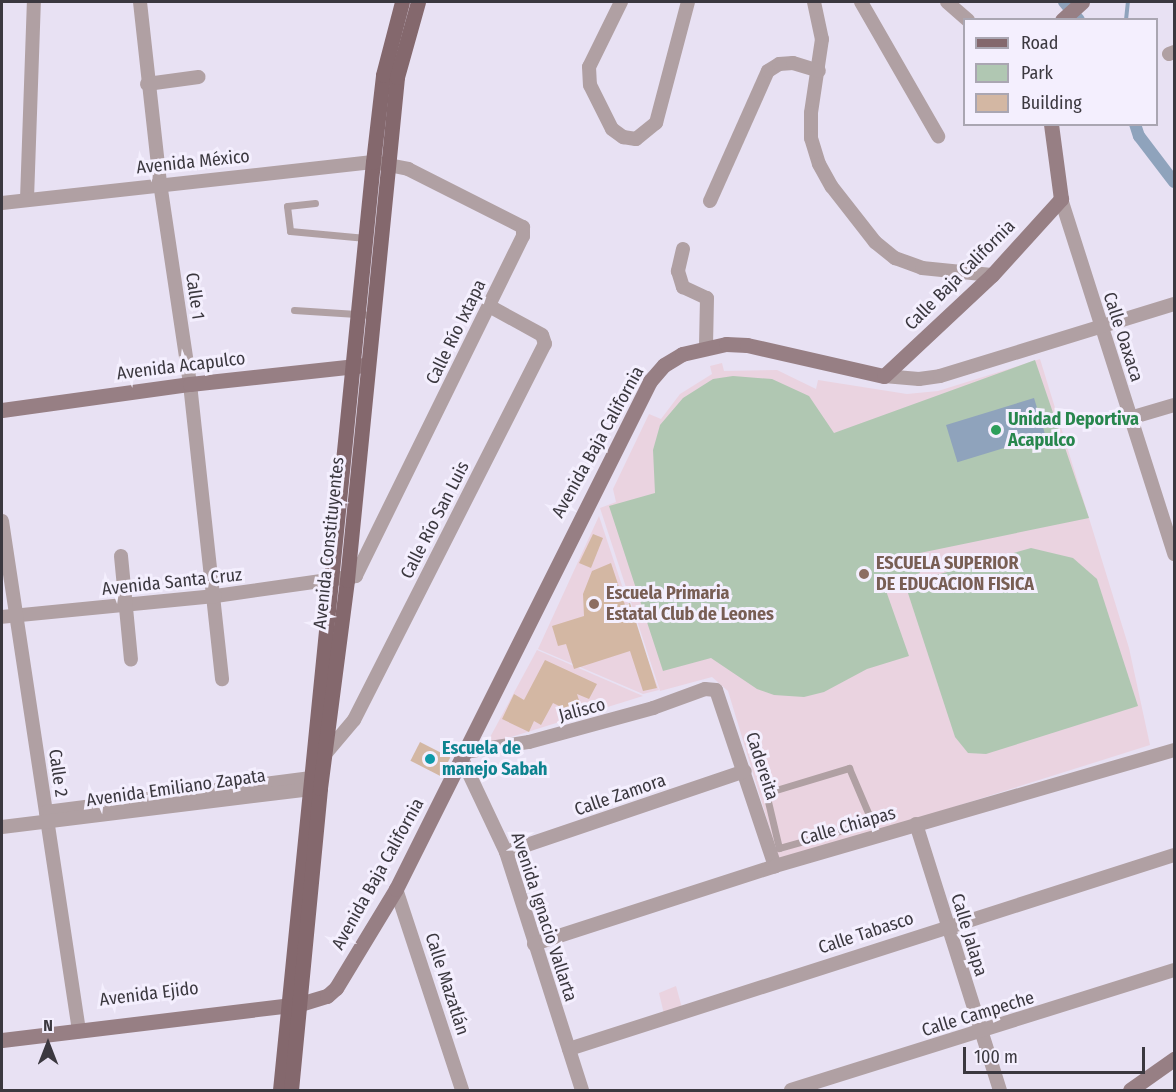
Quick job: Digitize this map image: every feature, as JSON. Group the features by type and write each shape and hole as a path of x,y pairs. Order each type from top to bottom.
{"main road":[{"name":"Avenida Constituyentes","path":"291,1090 295,1000 315,776 340,580 373,239 373,162 383,75 402,2"},
{"name":"Avenida Constituyentes","path":"373,239 390,164 397,77 418,2"},
{"path":"1064,18 1082,2"},
{"path":"1051,126 1060,199"},
{"name":"Calle Baja California","path":"884,376 992,275 1060,199"},
{"name":"Avenida Baja California","path":"295,1000 317,1000 336,988 396,889 464,756 559,555 650,381 664,365 706,346 747,345 884,376"},
{"name":"Avenida Acapulco","path":"2,410 190,384 359,366"},
{"name":"Avenida Constituyentes","path":"280,1090 295,1000"},
{"name":"Avenida Ejido","path":"2,1040 79,1027 295,1000"},
{"name":"Avenida Ejido","path":"2,1031 79,1027"},
{"path":"1130,1090 1174,1059"}],"street":[{"path":"27,200 34,2"},
{"name":"Calle 1","path":"140,2 147,84 190,384 215,596 222,679"},
{"path":"621,2 589,67 590,85 612,129 623,137 636,139 656,123 688,2"},
{"path":"814,2 822,39 819,71 811,112 811,138 819,164 875,242 894,258 922,268 992,275"},
{"path":"861,2 938,136"},
{"path":"947,2 966,18"},
{"path":"710,201 768,71 778,64 794,63 819,71"},
{"path":"147,84 199,77"},
{"name":"Avenida México","path":"2,203 160,183 373,162 390,164"},
{"name":"Calle Río Ixtapa","path":"340,580 362,569 523,236 523,227 419,174 390,164"},
{"name":"Calle Oaxaca","path":"1060,199 1130,418 1169,521 1174,554"},
{"path":"683,249 678,271 683,287 707,298 706,346"},
{"name":"Avenida Baja California","path":"884,376 919,379 940,376 1174,304"},
{"name":"Calle Río San Luis","path":"315,776 354,720 546,344 542,335 489,306"},
{"path":"1130,418 1174,405"},
{"name":"Calle 2","path":"2,521 79,1027"},
{"path":"121,556 131,660"},
{"name":"Avenida Santa Cruz","path":"2,617 125,606 340,580"},
{"name":"Jalisco","path":"464,756 596,725 705,689"},
{"name":"Cadereita","path":"705,689 716,690 720,696 776,866"},
{"name":"Calle Chiapas","path":"534,944 776,866 1174,750"},
{"name":"Avenida Ignacio Vallarta","path":"464,756 506,852 582,1090"},
{"name":"Calle Zamora","path":"506,852 745,771"},
{"name":"Avenida Emiliano Zapata","path":"2,827 46,817 315,776"},
{"name":"Calle Jalapa","path":"916,825 1000,1090"},
{"name":"Calle Tabasco","path":"569,1049 948,925 1174,855"},
{"name":"Calle Mazatlán","path":"396,889 462,1090"},
{"name":"Calle Campeche","path":"791,1090 1174,970"}],"lane":[{"path":"315,203 286,206 290,231 373,239"},
{"path":"294,310 365,314"},
{"path":"872,822 781,849 764,795 849,768 872,822 876,836"}],"shaded area":[{"name":"ESCUELA SUPERIOR DE EDUCACION FISICA","path":"1040,359 1129,648 1150,745 780,862 728,691 712,677 660,691 600,508 616,502 613,489 649,414 661,419 680,394 712,374 710,366 722,363 724,371 777,370 816,389 818,380 907,394 938,391"},
{"name":"Escuela Primaria Estatal Club de Leones","path":"599,516 659,690 643,694 538,649"},
{"path":"537,650 643,696 489,744 488,741"},
{"path":"676,986 682,1008 664,1014 659,993"}],"green space":[{"path":"1035,360 1089,518 915,554 920,573 884,585 909,656 867,669 824,692 804,697 774,695 757,689 711,658 663,671 609,506 655,493 653,450 660,425 683,398 713,379 733,376 772,379 809,396 834,433"},
{"path":"1031,548 1073,558 1097,579 1138,706 986,754 968,753 955,737 905,584"}],"water":[{"name":"Unidad Deportiva Acapulco","path":"1034,398 1045,435 957,462 946,425"}],"building":[{"path":"593,534 603,538 591,568 579,563"},
{"path":"611,563 625,605 630,603 657,688 643,691 630,651 574,669 566,644 558,646 552,626 584,616 583,594 592,571"},
{"path":"545,660 597,684 589,699 577,694 584,716 572,720 569,711 553,703 541,725 534,721 529,732 502,719 514,694 524,700"},
{"name":"Escuela de manejo Sabah","path":"420,742 450,757 441,776 410,761"}],"waterway":[{"path":"1064,2 1077,18"},
{"path":"1126,18 1128,2"},
{"path":"1136,126 1139,136 1174,182"}],"place":[{"name":"Unidad Deportiva Acapulco","path":"996,430"},
{"name":"ESCUELA SUPERIOR DE EDUCACION FISICA","path":"864,574"},
{"name":"Escuela Primaria Estatal Club de Leones","path":"594,604"},
{"name":"Escuela de manejo Sabah","path":"430,759"}]}
